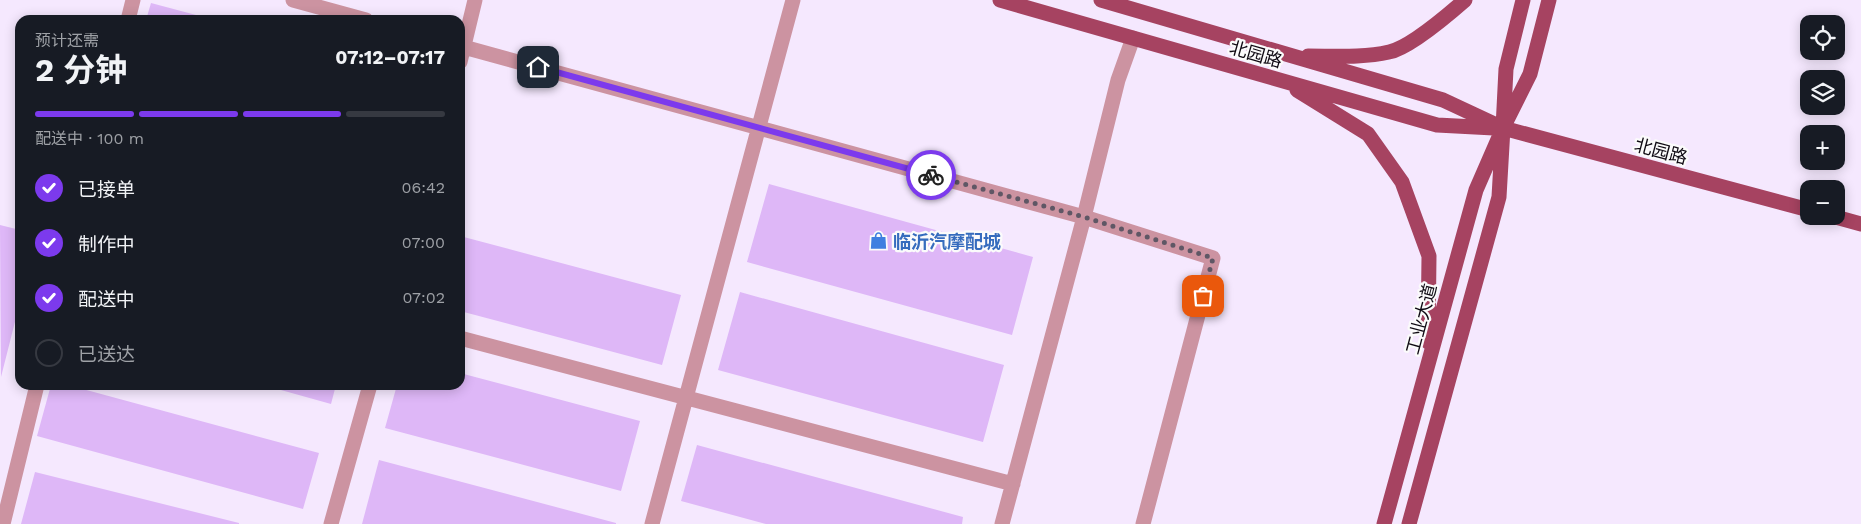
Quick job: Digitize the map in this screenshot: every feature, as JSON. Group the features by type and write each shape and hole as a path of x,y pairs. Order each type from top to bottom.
{"main road":[{"name":"北园路","path":"1000,0 1437,125 1503,128"},
{"name":"北园路","path":"1101,0 1443,100 1503,128 1800,208"},
{"path":"1292,56 1352,56 1391,52 1437,25 1465,0"},
{"name":"工业大道","path":"1409,524 1499,197 1506,69 1522,0"},
{"name":"工业大道","path":"1384,524 1476,190 1503,128 1530,74 1548,0"},
{"path":"1281,80 1368,134 1402,182 1429,256 1428,362"},
{"path":"1845,220 1861,224"}],"lane":[{"path":"129,15 133,0"},
{"path":"293,0 348,15"},
{"path":"465,37 475,0"},
{"path":"652,524 793,0"},
{"path":"1002,524 1084,217 1118,80 1133,38"},
{"path":"465,53 758,128 1084,217 1213,258 1143,524"},
{"path":"465,339 1013,484"},
{"path":"3,524 36,390"},
{"path":"331,524 369,390"}],"building":[{"path":"151,3 196,15 147,15"},
{"path":"769,184 1033,257 1012,335 747,262"},
{"path":"0,225 15,229 15,322 1,377"},
{"path":"465,237 681,295 662,365 465,312"},
{"path":"740,292 1004,365 983,442 718,370"},
{"path":"465,374 640,421 621,491 385,428 396,390 465,390"},
{"path":"50,390 86,390 319,453 303,509 37,436"},
{"path":"281,390 335,390 331,404"},
{"path":"697,445 963,517 962,524 766,524 681,501"},
{"path":"379,460 616,523 616,524 362,524"},
{"path":"35,472 239,523 239,524 21,524"}],"way so far":[{"path":"931,175 1084,217 1213,258 1203,296"}],"place":[{"name":"临沂汽摩配城","path":"879,241"}],"route":[{"path":"538,67 931,175"}]}
